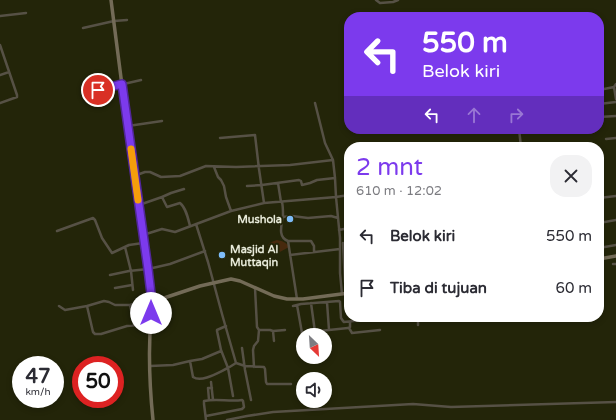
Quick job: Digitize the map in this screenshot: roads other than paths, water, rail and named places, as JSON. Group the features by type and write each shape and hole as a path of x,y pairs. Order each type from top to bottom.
{"main road":[{"path":"111,0 152,302 150,315 150,366 153,420"},
{"path":"604,258 616,256"},
{"path":"152,302 214,283 234,279 280,298 319,300 332,298 342,294"}],"street":[{"path":"376,0 380,3 398,0"},
{"path":"0,16 26,13"},
{"path":"83,28 114,21 127,20"},
{"path":"0,45 17,96 1,103 0,98"},
{"path":"0,75 9,72"},
{"path":"98,90 141,80"},
{"path":"604,103 616,101 614,88 616,84"},
{"path":"604,89 614,88"},
{"path":"315,103 332,160 344,269"},
{"path":"604,117 616,116"},
{"path":"128,126 162,121"},
{"path":"220,138 255,135 258,167 264,203"},
{"path":"606,139 616,138"},
{"path":"134,176 145,172 150,172 161,177 180,176 206,166 258,167 332,160"},
{"path":"214,167 224,186 226,198 231,211"},
{"path":"247,186 299,180 302,185 317,180 335,178"},
{"path":"278,183 283,209 281,231 284,240 311,241 314,246 314,252"},
{"path":"139,205 184,189"},
{"path":"143,235 162,229 169,232 175,232 231,211 264,203 344,196"},
{"path":"604,197 616,196"},
{"path":"162,197 167,207 180,203 182,204 190,226"},
{"path":"283,217 292,216 308,218 331,216 338,218"},
{"path":"57,231 94,218 102,238 112,253 129,245 144,243"},
{"path":"604,222 616,220"},
{"path":"196,224 236,363"},
{"path":"339,230 344,229"},
{"path":"288,241 297,300"},
{"path":"342,243 340,249 342,294"},
{"path":"604,247 616,245"},
{"path":"125,247 133,290"},
{"path":"290,255 340,249"},
{"path":"110,275 170,264 205,251"},
{"path":"115,288 132,285"},
{"path":"254,366 252,350 258,341 259,330 257,327 255,287"},
{"path":"327,302 332,298 340,301 341,318 344,321"},
{"path":"293,306 311,304 319,300 327,302"},
{"path":"59,306 65,310 104,301 115,306 136,303"},
{"path":"327,302 329,328"},
{"path":"311,304 314,328"},
{"path":"130,305 134,325"},
{"path":"297,305 300,328"},
{"path":"87,306 95,334 101,334 127,326 150,324"},
{"path":"350,322 349,328 352,333 380,330"},
{"path":"226,326 219,328 217,331 221,351 228,368 233,396"},
{"path":"332,330 349,328"},
{"path":"259,330 285,330"},
{"path":"273,331 274,341"},
{"path":"242,348 251,400"},
{"path":"150,366 173,365 190,362 221,351"},
{"path":"190,362 193,377 201,379 216,374 236,363"},
{"path":"236,363 245,366 263,366 265,368 267,384 291,384"},
{"path":"211,382 213,400"},
{"path":"209,400 208,388 212,388"},
{"path":"209,400 242,400 244,408 206,418 204,402 209,400"},
{"path":"228,420 273,412 413,404 452,407 616,402"}],"place":[{"name":"Mushola","path":"290,219"},
{"name":"Masjid Al Muttaqin","path":"222,255"}]}
